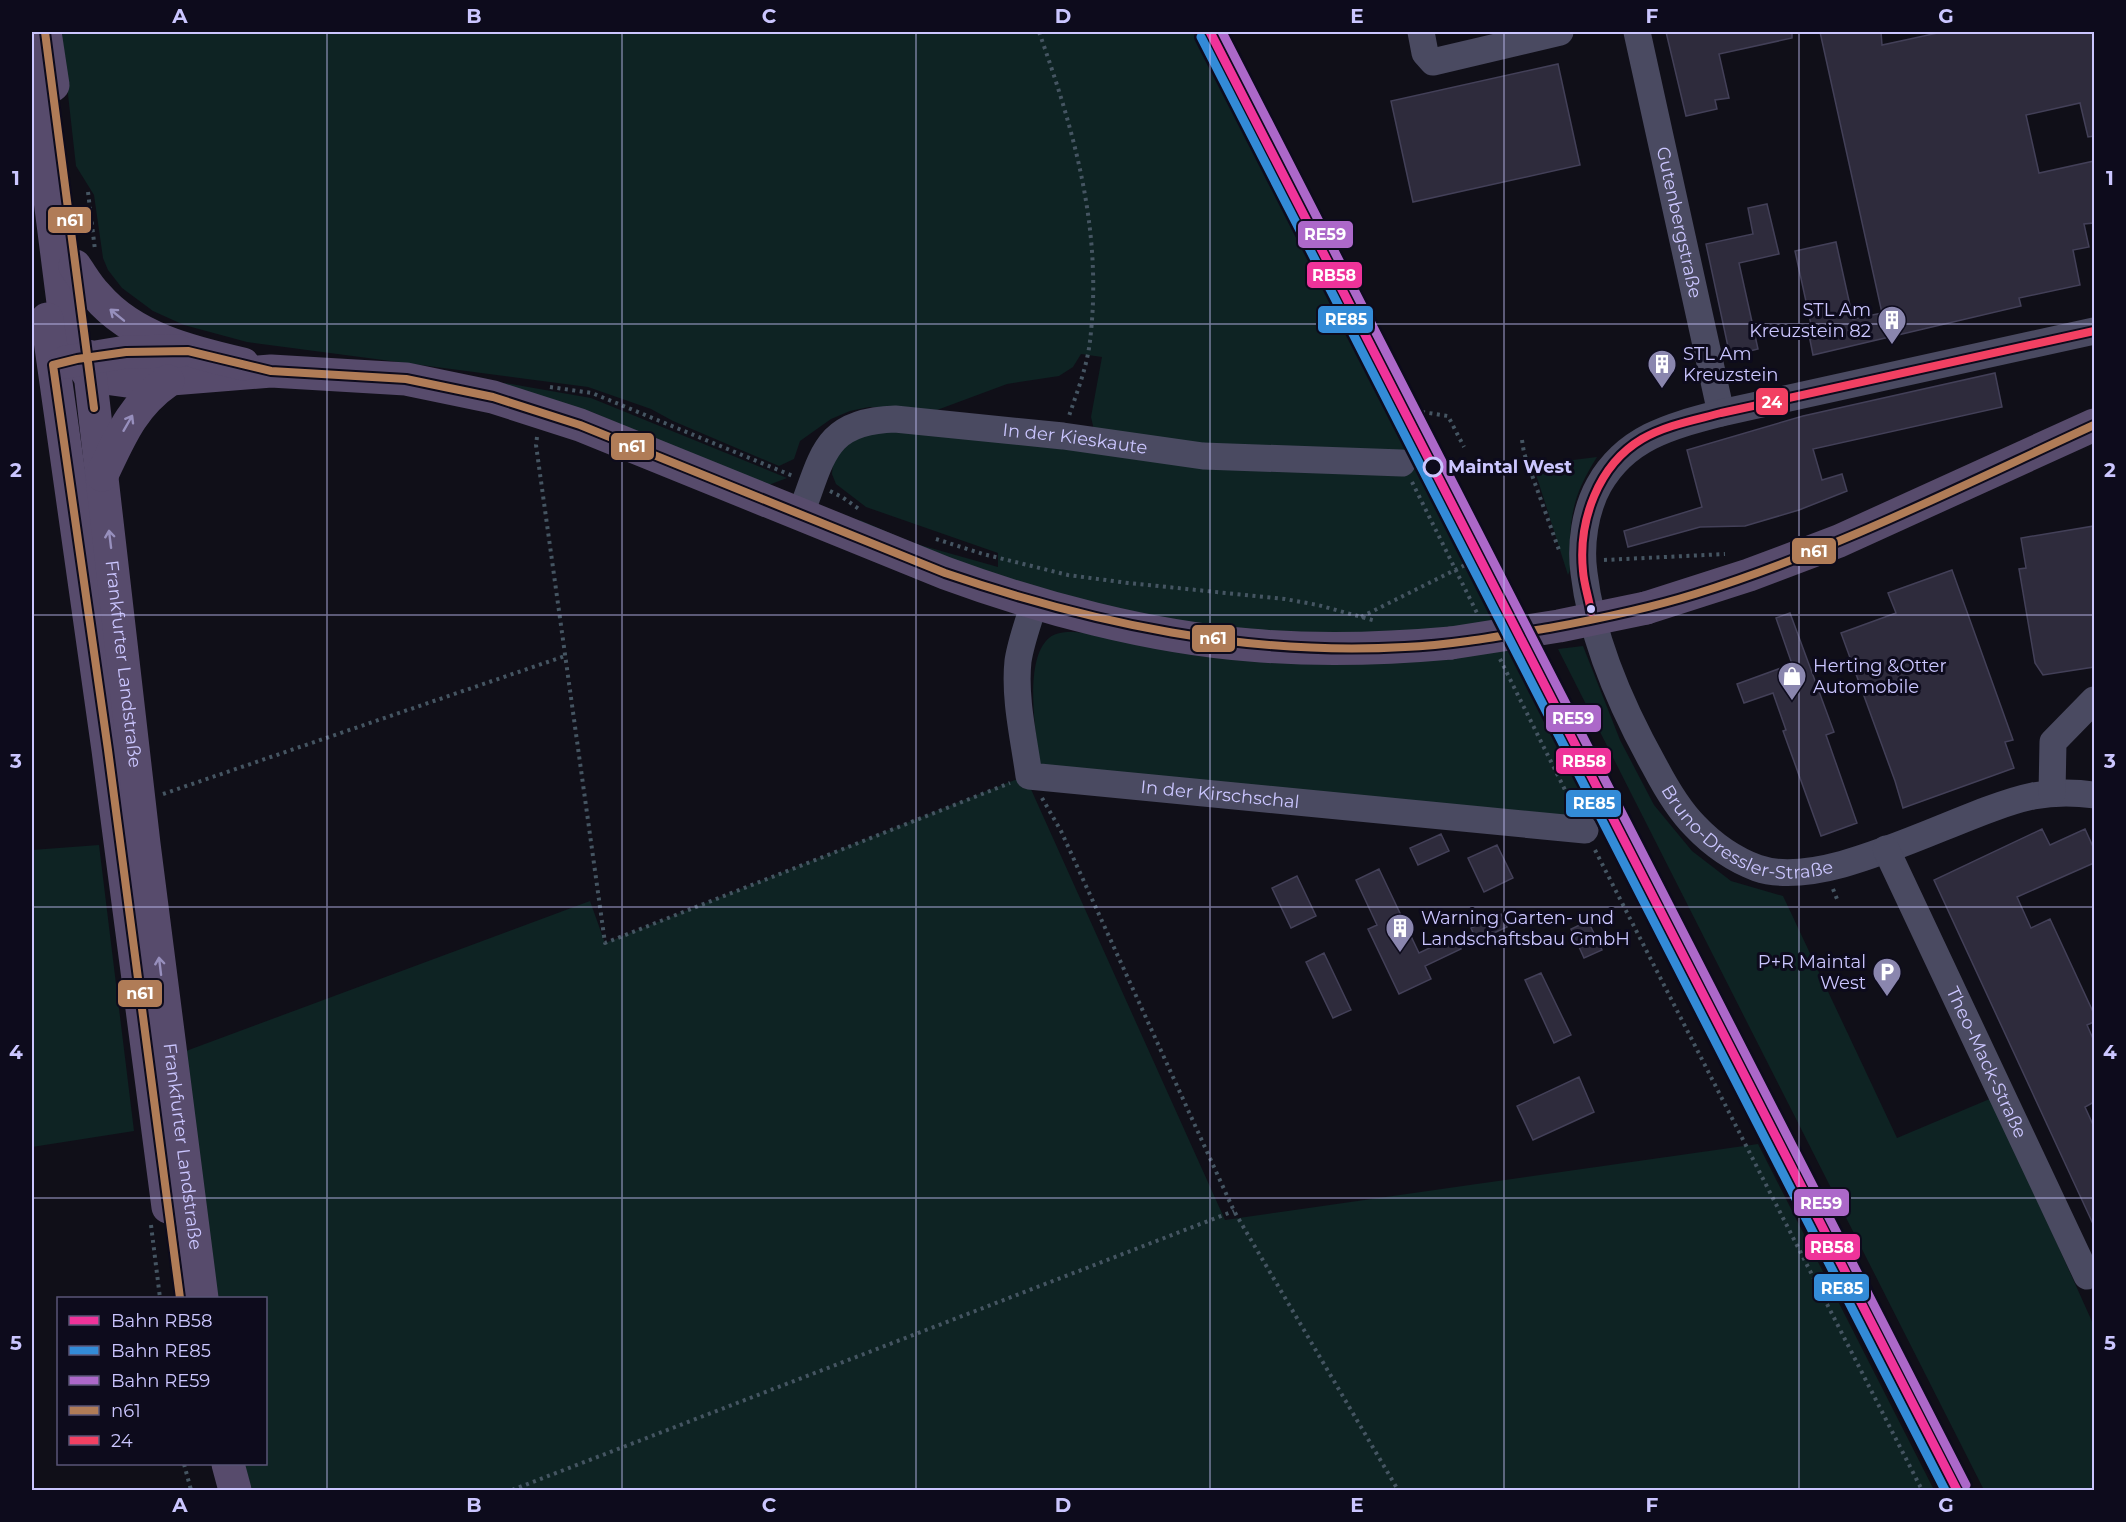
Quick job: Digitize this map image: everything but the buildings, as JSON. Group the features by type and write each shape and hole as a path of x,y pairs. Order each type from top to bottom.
{"main road":[{"name":"Frankfurter Landstraße","path":"45,32 62,147 86,261 63,365 102,475 144,844 202,1297"},
{"path":"32,58 68,334 63,365"},
{"name":"Frankfurter Landstraße","path":"32,200 63,365 108,750 180,1297"},
{"path":"86,261 96,296 126,322 188,351 271,371"},
{"path":"63,365 126,352 188,351"},
{"path":"63,365 134,382 271,371 406,380 493,397 806,498 945,573 990,590 1095,619 1160,632 1248,645 1303,648 1393,648 1451,643 1559,626 1646,608 1749,575 1839,541 2094,425"},
{"path":"102,475 135,411 153,390 168,381"},
{"path":"205,1465 211,1491"},
{"path":"228,1465 235,1491"}],"street":[{"path":"1421,32 1425,52 1433,62 1560,32"},
{"name":"Gutenbergstraße","path":"1637,32 1721,413"},
{"name":"Bruno-Dressler-Straße","path":"2094,331 1721,413 1660,431 1643,439 1622,455 1600,484 1593,497 1585,531 1572,560 1615,688 1663,782 1693,825 1726,853 1759,868 1775,872 1813,871 1886,849 2023,799 2064,792 2094,795"},
{"name":"In der Kieskaute","path":"806,498 825,451 836,437 854,425 877,420 895,419 1063,436 1203,456 1402,463"},
{"path":"1029,776 1017,672 1018,658 1034,603"},
{"path":"2052,793 2053,742 2094,700"},
{"name":"In der Kirschschal","path":"1029,776 1585,830"},
{"name":"Theo-Mack-Straße","path":"1886,849 2087,1276"}],"path":[{"path":"1039,32 1057,83 1083,174 1092,255 1093,298 1090,343 1082,379 1063,436"},
{"path":"86,261 87,192"},
{"path":"539,411 536,445 605,943 1029,776 1061,831 1234,1211 1398,1491"},
{"path":"1422,412 1448,416 1464,447"},
{"path":"1522,440 1524,453 1572,560"},
{"path":"806,498 842,496 862,511"},
{"path":"934,539 1068,575 1285,599 1318,605 1381,622"},
{"path":"1614,559 1732,554"},
{"path":"1360,618 1432,579 1473,561"},
{"path":"159,795 565,656"},
{"path":"1606,873 1922,1491"},
{"path":"512,1491 1234,1211"},
{"path":"184,1465 191,1491"}],"green space":[{"path":"61,32 1198,32 1598,821 1040,765 1033,698 1036,663 1041,649 1053,635 1066,632 1085,633 998,578 861,524 860,520 913,543 998,567 998,553 866,507 836,484 832,474 833,463 847,443 872,431 1094,430 1091,417 1102,357 1081,354 1073,367 1059,376 1007,384 937,410 869,407 850,411 831,419 800,441 794,459 779,466 673,421 651,409 588,387 247,342 184,325 153,311 122,288 108,270 103,258 94,195 76,166"},
{"path":"505,383 591,398 787,478 766,486 592,412 497,385"},
{"path":"1597,457 1585,477 1575,504 1570,537 1571,566 1568,575 1533,465"},
{"path":"1583,646 1620,740 1654,805 1692,851 1731,881 1783,896 1897,1138 1992,1098 2094,1326 2094,1490 1984,1490 1558,649"},
{"path":"1025,776 1225,1220 1758,1144 1934,1490 252,1490 244,1465 267,1465 267,1297 217,1297 186,1051 590,901 605,943"},
{"path":"99,845 134,1131 32,1147 32,850"}],"rail line":[{"name":"RB58","path":"1210,32 1957,1490"},
{"name":"RE59","path":"1222,32 1966,1485"},
{"name":"RE85","path":"1201,37 1945,1490"}],"transit line":[{"name":"n61","path":"45,32 94,408"},
{"name":"24","path":"1591,612 1582,552 1588,514 1603,479 1627,450 1642,439 1671,426 1721,413 2094,331"},
{"name":"n61","path":"180,1297 108,750 53,365 126,352 188,351 271,371 406,379 493,397 580,425 945,573 1001,591 1114,621 1172,632 1229,641 1346,648 1423,646 1477,640 1586,621 1677,599 1797,558 1947,494 2094,425"}],"place":[{"name":"STL Am Kreuzstein 82","path":"1892,346"},
{"name":"STL Am Kreuzstein","path":"1662,390"},
{"name":"Maintal West","path":"1433,467"},
{"name":"Herting &Otter Automobile","path":"1792,702"},
{"name":"Warning Garten- und Landschaftsbau GmbH","path":"1400,954"},
{"name":"P+R Maintal West","path":"1887,998"}]}
